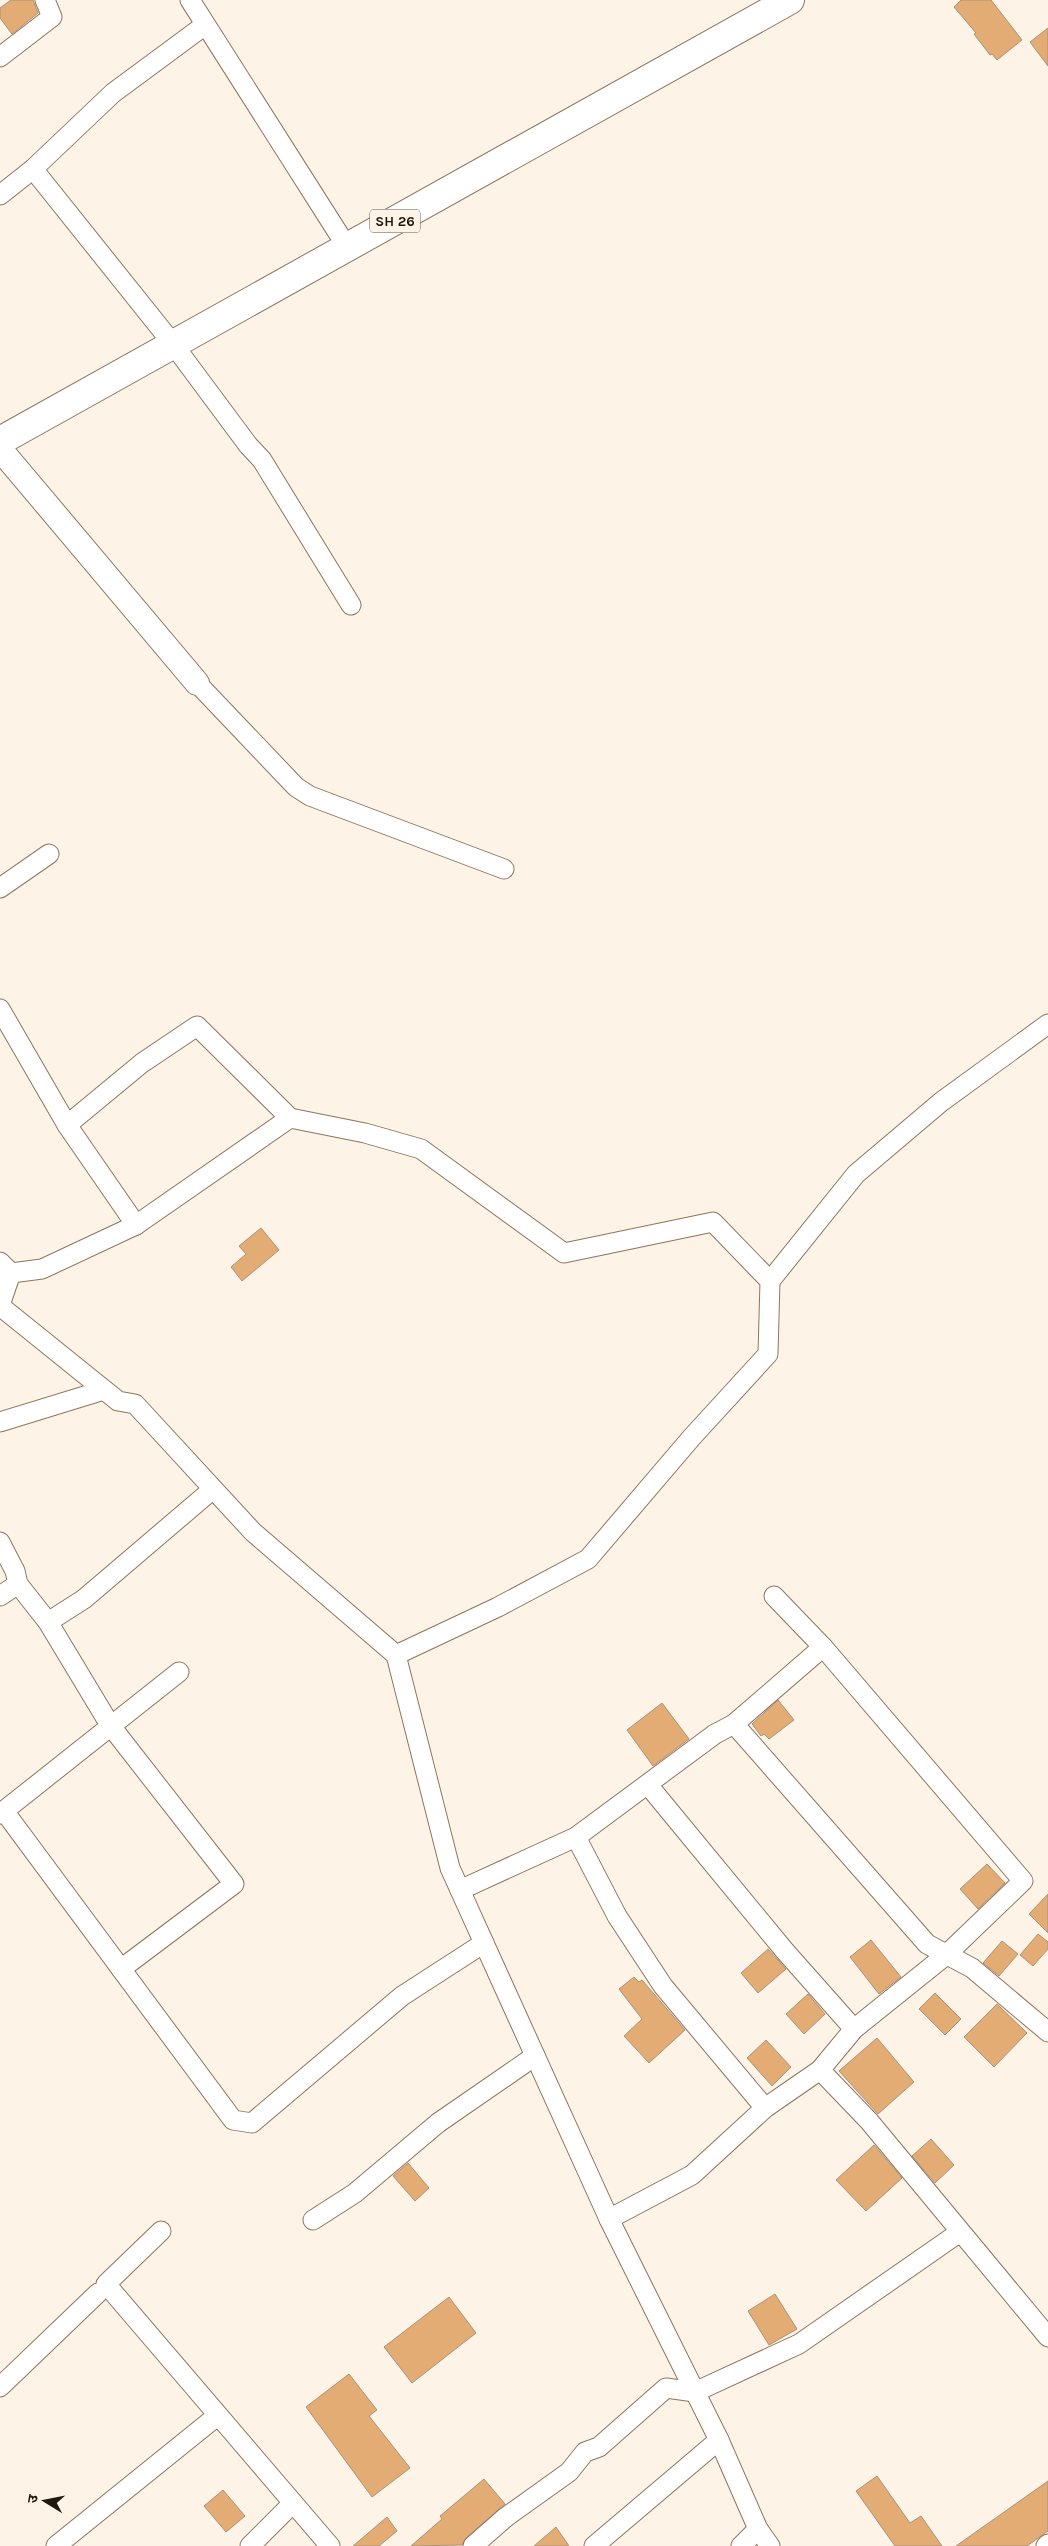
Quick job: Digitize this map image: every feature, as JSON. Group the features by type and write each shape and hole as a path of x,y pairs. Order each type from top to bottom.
{"main road":[{"name":"SH 26","path":"0,441 790,0"}],"street":[{"path":"0,57 52,16 45,0"},
{"path":"190,0 347,248"},
{"path":"0,195 33,169 113,94 205,25"},
{"path":"33,169 173,344 278,482 351,605"},
{"path":"0,449 196,683 296,787 310,796 504,869"},
{"path":"0,888 49,854"},
{"path":"0,1009 67,1125 136,1225"},
{"path":"396,1656 498,1607 588,1559 692,1437 768,1354 770,1281 856,1174 941,1102 1048,1024"},
{"path":"67,1125 142,1062 197,1026 290,1118 365,1133 421,1149 564,1253 713,1222 770,1281"},
{"path":"290,1118 136,1225 42,1269 6,1267 0,1306 118,1401 135,1404 253,1532 396,1656 450,1868 609,2219 719,2440 758,2529 770,2546"},
{"path":"0,1422 104,1390"},
{"path":"48,1622 84,1599 213,1489"},
{"path":"0,1542 15,1571 18,1584 48,1622 110,1724 234,1884 121,1969"},
{"path":"0,1596 18,1584"},
{"path":"609,2219 692,2175 765,2108 820,2070 854,2029 946,1956 1023,1881 823,1647 774,1596"},
{"path":"460,1890 576,1837 715,1734 734,1724 823,1647"},
{"path":"179,1672 110,1724 2,1813 234,2120 252,2123 402,1996 484,1943"},
{"path":"734,1724 927,1944 946,1956 972,1968 1048,2032"},
{"path":"648,1785 784,1950 854,2029"},
{"path":"576,1837 617,1916 663,1986 765,2108"},
{"path":"313,2220 355,2193 438,2123 535,2056"},
{"path":"820,2070 869,2121 1048,2337"},
{"path":"161,2231 106,2284 330,2546"},
{"path":"474,2546 506,2518 570,2472 585,2452 599,2447 666,2388 695,2392 799,2344 960,2232"},
{"path":"0,2387 98,2293"},
{"path":"56,2546 217,2416"},
{"path":"594,2546 719,2440"},
{"path":"250,2546 293,2503"},
{"path":"741,2546 758,2529"}],"building":[{"path":"11,0 33,0 38,13 12,34 0,18 0,8"},
{"path":"961,0 991,0 1022,40 997,60 992,54 990,55 974,34 976,33 954,7"},
{"path":"1048,28 1048,66 1030,42"},
{"path":"261,1228 279,1250 242,1281 231,1267 246,1254 239,1246"},
{"path":"778,1700 794,1720 769,1739 764,1734 761,1736 752,1724"},
{"path":"662,1703 689,1739 653,1766 627,1730"},
{"path":"987,1864 1005,1883 978,1909 960,1889"},
{"path":"1048,1894 1048,1933 1029,1914"},
{"path":"1038,1934 1048,1942 1048,1949 1033,1966 1020,1955"},
{"path":"871,1940 901,1977 879,1994 850,1957"},
{"path":"1002,1941 1018,1954 999,1976 983,1963"},
{"path":"768,1949 786,1969 758,1993 741,1973"},
{"path":"634,1977 639,1982 642,1980 685,2030 649,2063 624,2036 642,2019 619,1989"},
{"path":"935,1993 961,2019 945,2035 919,2009"},
{"path":"808,1994 825,2014 804,2034 786,2014"},
{"path":"997,2004 1027,2033 994,2067 964,2037"},
{"path":"877,2038 914,2082 878,2114 839,2071"},
{"path":"766,2040 791,2067 772,2086 747,2058"},
{"path":"931,2139 954,2165 935,2183 912,2156"},
{"path":"874,2145 902,2178 866,2211 836,2180"},
{"path":"408,2163 429,2188 415,2201 393,2176"},
{"path":"775,2294 797,2329 769,2345 748,2311"},
{"path":"449,2297 476,2333 412,2383 384,2347"},
{"path":"349,2374 377,2410 369,2416 410,2468 372,2497 306,2407"},
{"path":"877,2476 910,2523 921,2516 942,2546 895,2546 856,2491"},
{"path":"484,2479 505,2504 466,2538 462,2545 411,2546 442,2519 440,2516"},
{"path":"1048,2481 1048,2531 1027,2546 956,2546"},
{"path":"223,2490 245,2516 226,2532 204,2506"},
{"path":"387,2517 397,2531 379,2546 353,2546"},
{"path":"556,2527 569,2546 534,2546"}]}
